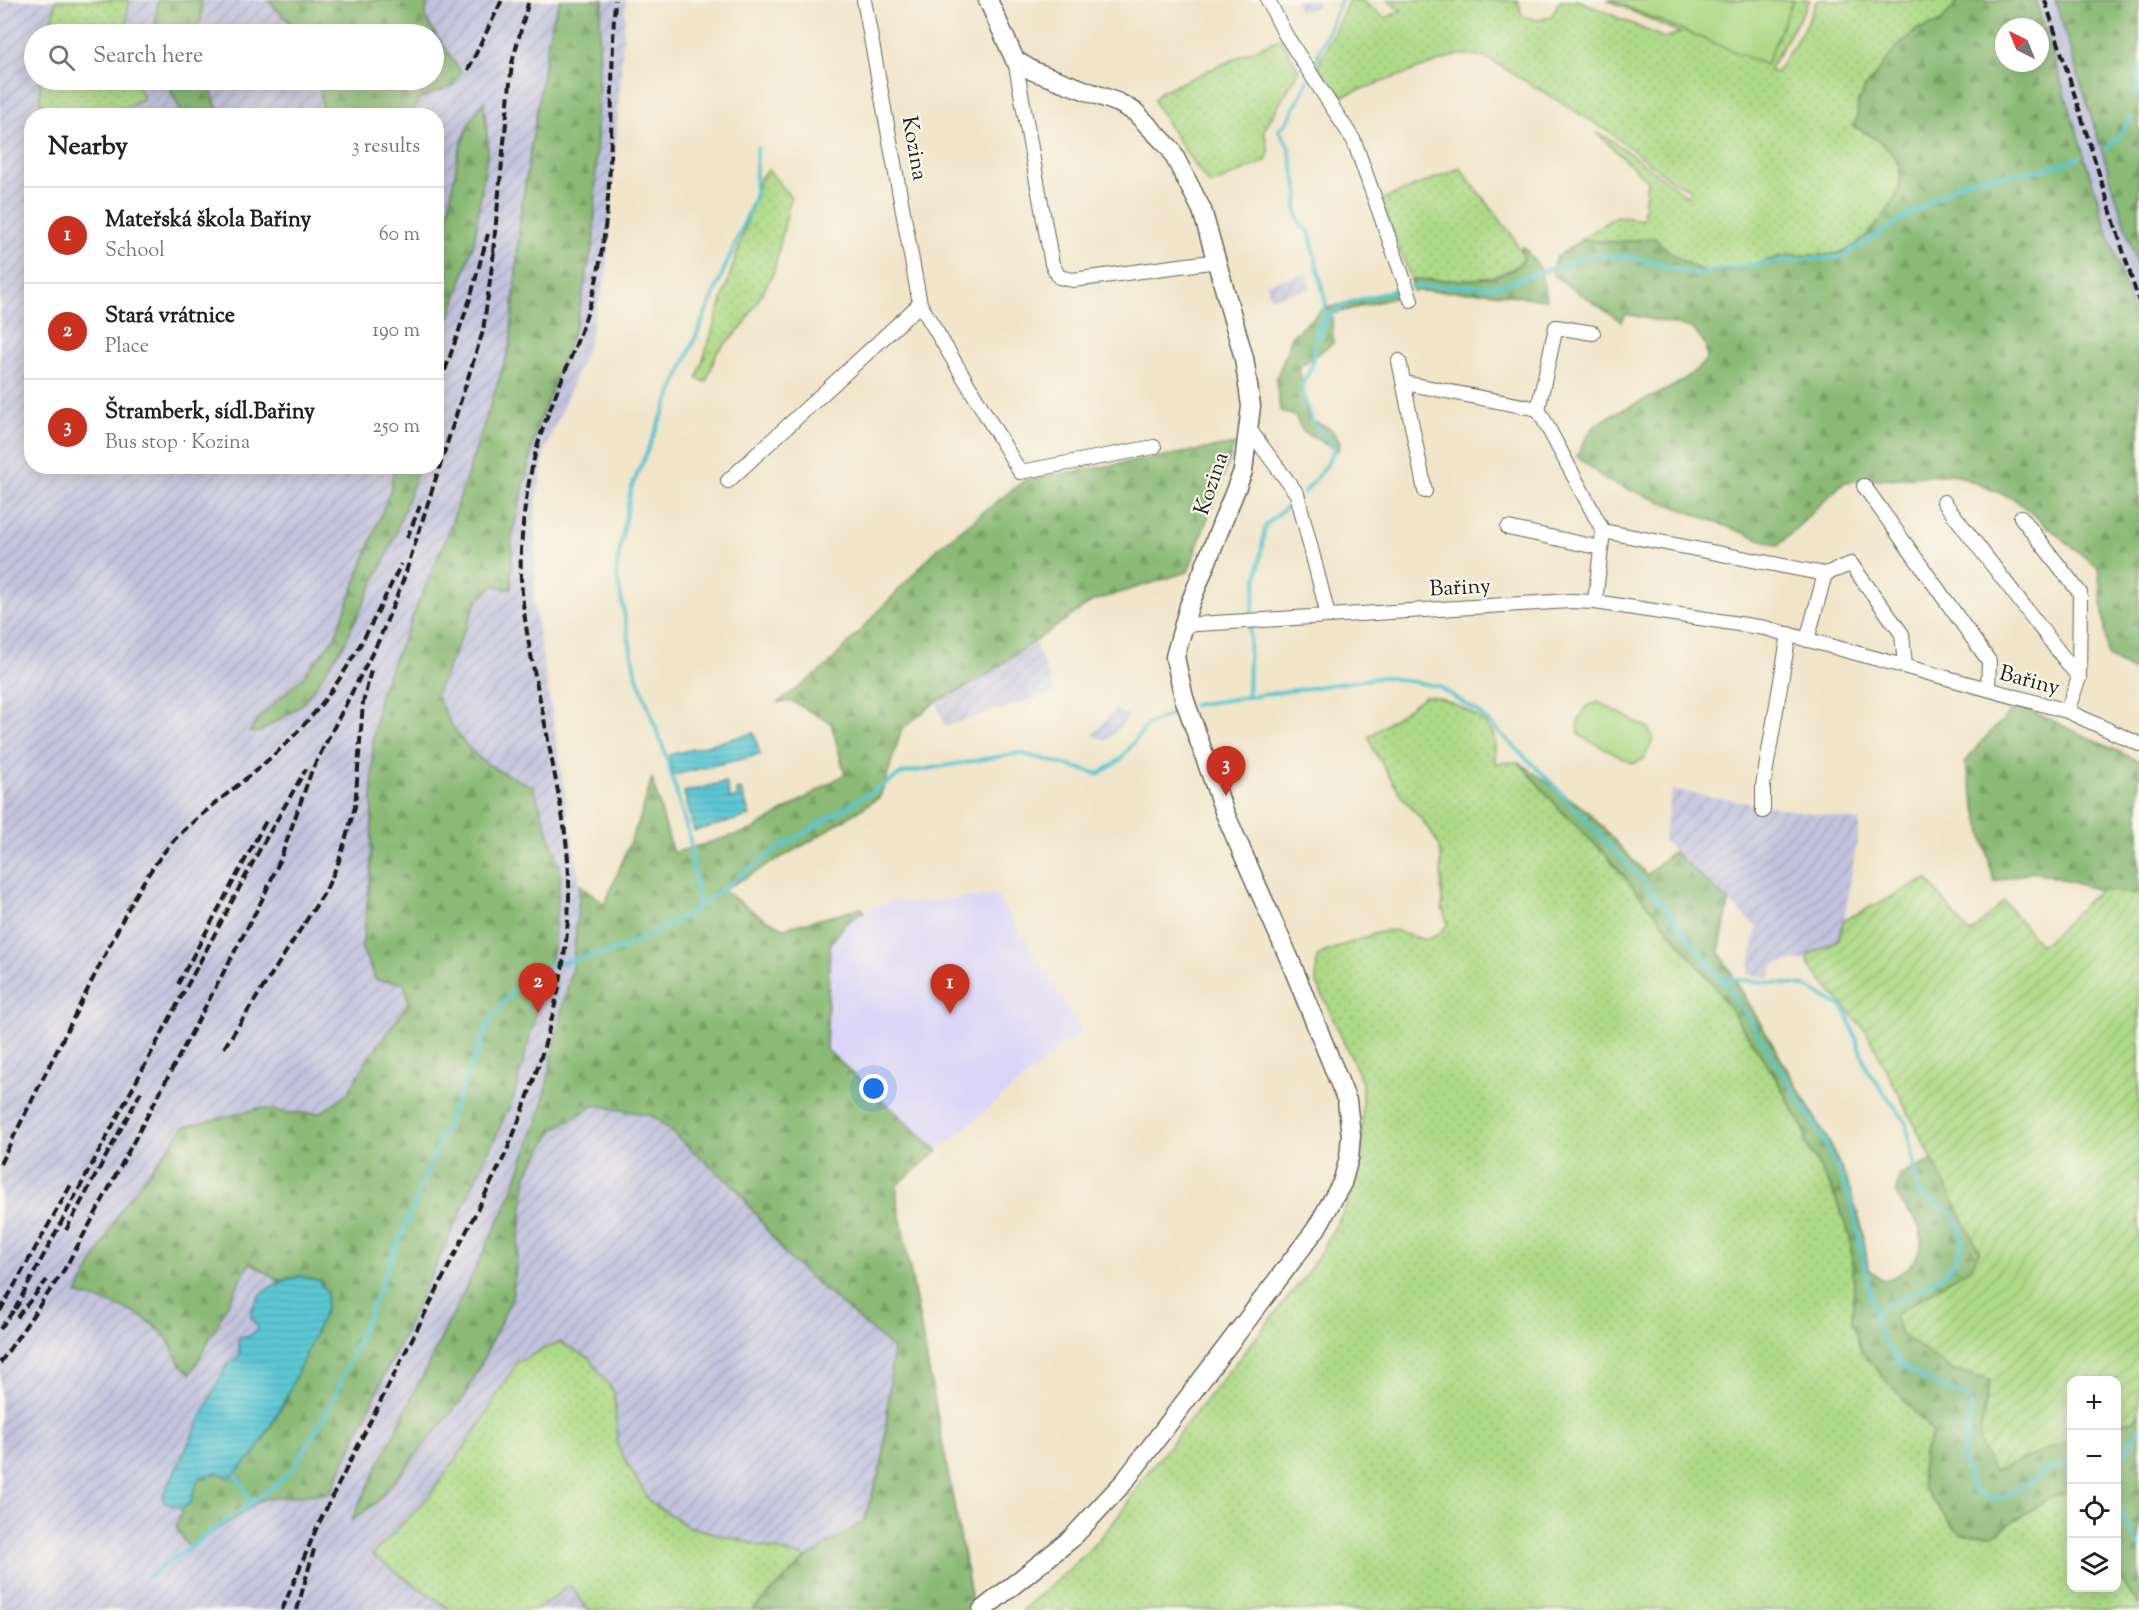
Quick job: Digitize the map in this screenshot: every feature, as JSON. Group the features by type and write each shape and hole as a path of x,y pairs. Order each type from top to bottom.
{"main road":[{"path":"988,0 1015,60"},
{"name":"Kozina","path":"982,1610 1071,1539 1124,1482 1316,1229 1342,1183 1350,1158 1351,1135 1344,1092 1224,811 1184,698 1175,657 1182,625 1243,471 1249,429 1247,370 1218,261 1202,210 1187,176 1170,147 1150,124 1119,102 1042,75 1015,60"}],"street":[{"name":"Kozina","path":"864,0 920,304 1020,472 1154,447"},
{"path":"1268,0 1285,34 1354,141 1411,300"},
{"path":"1015,60 1052,264 1059,277 1073,280 1218,261"},
{"path":"728,481 920,304"},
{"path":"1593,333 1556,327 1538,409 1603,531 1595,602"},
{"path":"1399,361 1425,491"},
{"path":"1405,383 1538,409"},
{"path":"1249,429 1297,494 1328,615"},
{"path":"1864,486 1989,661 1988,689"},
{"path":"1944,502 2079,678"},
{"path":"2021,517 2079,593 2079,678 2067,711"},
{"path":"1508,528 1601,548"},
{"path":"1603,531 1825,574 1851,564 1902,634 1905,666"},
{"path":"1807,639 1825,574"},
{"name":"Bařiny","path":"1182,625 1260,622 1328,615 1570,601 1595,602 1706,618 1789,634 2067,711 2139,744"},
{"path":"1763,811 1763,786 1789,634"}],"shaded area":[{"path":"0,0 626,0 607,268 588,346 544,453 536,507 534,605 580,885 573,965 560,1017 830,989 826,1049 881,1098 898,1192 897,1199 972,1593 952,1610 0,1610"},
{"path":"1296,0 1317,0 1318,7 1299,12"},
{"path":"2036,0 2055,0 2139,270 2139,333 2049,42 2049,18 2042,18"},
{"path":"1307,274 1310,289 1270,298 1267,283"},
{"path":"1034,640 1055,692 945,726 936,702 977,681"},
{"path":"1114,709 1128,715 1121,727 1106,741 1093,735"},
{"path":"1672,790 1860,821 1844,920 1838,940 1809,954 1808,960 1786,961 1773,965 1771,978 1748,975 1757,927 1663,840"},
{"path":"996,895 1082,1030 938,1151 826,1049 830,945 845,924 864,911 898,899 911,903"}],"green space":[{"path":"56,0 129,0 126,24 51,24"},
{"path":"158,0 201,0 202,17 199,24 155,24"},
{"path":"268,0 427,0 425,18 429,24 291,24"},
{"path":"560,0 604,0 600,18 594,238 576,325 537,428 512,537 511,589 494,586 479,597 436,695 454,729 473,752 498,770 533,786 561,870 553,949 514,1097 330,1493 263,1499 189,1548 176,1527 182,1509 190,1503 199,1478 237,1468 254,1455 288,1396 300,1276 279,1281 250,1262 191,1374 180,1362 168,1340 150,1322 127,1310 77,1294 122,1207 184,1127 261,1108 290,1113 320,1113 348,1093 367,1060 409,1003 404,983 376,980 362,949 371,871 373,740 380,693 447,536 510,346 521,210 550,29"},
{"path":"1349,0 1361,0 1385,18 1401,11 1387,0 1518,0 1522,16 1538,20 1551,17 1560,0 1578,0 1664,38 1680,33 1607,0 1810,0 1769,70 1776,73 1807,24 1817,0 1958,0 1941,22 1918,29 1895,49 1858,101 1857,119 1853,126 1871,136 1894,156 1899,168 1900,180 1897,194 1889,209 1862,240 1854,247 1837,253 1709,272 1686,263 1655,239 1616,242 1581,240 1616,216 1643,220 1647,180 1597,133 1610,139 1688,197 1690,189 1674,182 1608,131 1489,59 1474,55 1457,55 1343,96 1331,87 1318,66"},
{"path":"1610,0 1793,0 1766,65"},
{"path":"1958,0 2036,0 2042,18 1995,18 1995,72 2049,72 2049,42 2139,333 2139,674 2108,657 2098,568 2014,499 1954,474 1844,482 1778,546 1607,481 1577,456 1596,425 1680,382 1707,359 1705,344 1692,328 1626,314 1622,322 1554,276 1552,268 1557,257 1581,240 1616,242 1655,238 1686,263 1700,270 1716,273 1783,256 1840,253 1852,247 1869,233 1892,204 1899,190 1901,177 1892,154 1882,144 1853,126 1857,119 1858,101 1865,88 1895,49 1918,29 1941,22"},
{"path":"2055,0 2139,0 2139,270"},
{"path":"1281,38 1299,71 1264,130 1269,152 1266,161 1211,185 1199,171 1154,100 1160,92"},
{"path":"444,46 461,72 453,86 444,89"},
{"path":"40,90 140,90 143,99 124,108 41,108"},
{"path":"170,90 211,90 217,108 179,108"},
{"path":"320,90 442,90 418,99 415,108 322,108"},
{"path":"484,101 488,147 474,242 444,335 444,239 458,154 469,123"},
{"path":"1460,168 1512,235 1524,258 1515,267 1502,274 1488,277 1455,280 1411,279 1382,204 1383,199"},
{"path":"768,170 791,197 773,274 744,325 717,352 706,382 697,379 761,177"},
{"path":"1524,247 1540,268 1547,300 1486,292 1413,291 1411,280 1472,280 1502,274 1515,268 1524,259 1521,248"},
{"path":"1397,291 1400,296 1332,314 1333,343 1299,367 1308,419 1331,429 1340,443 1338,451 1303,432 1295,416 1280,411 1276,380 1292,336 1323,309"},
{"path":"1235,444 1188,572 1093,601 977,681 936,702 902,729 880,797 809,842 723,890 763,918 784,928 862,908 864,911 845,924 830,945 826,1049 938,1151 897,1185 897,1199 973,1607 969,1610 753,1610 806,1558 864,1521 883,1459 893,1349 788,1258 737,1189 653,1116 595,1105 554,1129 527,1173 512,1298 466,1395 376,1503 351,1521 508,1202 542,1108 573,965 580,885 605,904 640,818 652,778 673,853 752,830 845,774 831,723 793,702 779,702 827,666 939,547 1025,480"},
{"path":"393,474 417,474 392,544 344,644 303,704 260,732 249,732 262,715 302,678 335,637 391,488"},
{"path":"1425,696 1442,699 1463,708 1489,727 1495,741 1495,763 1519,762 1561,811 1605,854 1713,984 1773,1073 1805,1132 1806,1144 1832,1189 1850,1237 1854,1284 1852,1320 1861,1351 1933,1433 1924,1452 1923,1488 1954,1528 1963,1535 1998,1532 2046,1500 2067,1492 2067,1592 2121,1592 2121,1574 2127,1589 2139,1605 2139,1610 1022,1610 1072,1567 1116,1518 1140,1482 1307,1274 1340,1219 1355,1185 1362,1161 1362,1082 1316,981 1317,958 1323,953 1385,931 1393,930 1423,939 1439,934 1448,924 1442,908 1441,856 1438,843 1402,797 1374,751 1369,737"},
{"path":"1598,702 1648,728 1653,739 1644,759 1633,764 1579,735 1578,723 1585,707"},
{"path":"2018,705 2139,761 2139,894 2099,890 2032,871 1994,882 1965,763 1979,744"},
{"path":"1519,762 1586,810 1647,875 1673,851 1729,902 1719,952 1828,1140 1847,1181 1862,1227 1868,1268 1883,1280 1908,1267 1919,1253 1921,1244 1918,1225 1897,1195 1900,1175 1934,1160 1980,1252 1971,1267 1895,1315 1952,1368 1990,1380 1979,1442 1994,1471 2067,1442 2067,1492 2046,1500 1993,1535 1963,1535 1954,1528 1923,1488 1921,1471 1924,1452 1933,1433 1861,1351 1852,1320 1854,1284 1850,1237 1832,1189 1806,1144 1805,1132 1773,1073 1713,984 1605,854 1561,811"},
{"path":"1927,879 1970,934 2004,901 2039,944 2046,943 2099,890 2139,894 2139,1412 2134,1419 2121,1423 2121,1376 2067,1376 2067,1442 1994,1471 1979,1442 1990,1380 1952,1369 1901,1334 1895,1315 1971,1267 1980,1252 1866,1031 1809,966 1808,955 1838,940 1844,920"},
{"path":"559,1342 588,1357 614,1392 618,1447 649,1501 687,1526 806,1558 753,1610 588,1610 570,1585 537,1610 451,1610 372,1555 430,1495 476,1431 517,1362"},
{"path":"2139,1412 2139,1605 2124,1583 2121,1574 2121,1423 2134,1419"}],"water":[{"path":"754,733 760,755 673,775 669,755"},
{"path":"726,782 730,799 738,797 736,790 741,789 750,816 694,831 684,792"},
{"path":"300,1276 319,1281 327,1292 326,1309 287,1396 254,1455 230,1478 217,1472 199,1478 190,1503 182,1509 165,1503 162,1498 226,1366 238,1357 240,1337 250,1336 258,1327 251,1317 256,1301 275,1285"}],"waterway":[{"path":"1312,70 1341,0"},
{"path":"2136,98 2139,66"},
{"path":"1308,80 1288,121 1279,130 1288,145 1299,195 1296,207 1300,225 1309,231 1326,303 1313,351"},
{"path":"2107,149 2128,125 2130,118"},
{"path":"699,907 689,835 664,750 635,671 616,571 631,489 755,197 757,148"},
{"path":"1411,287 1499,286 1592,255 1632,257 1693,274 1766,263 1841,257 1966,180 2042,170 2079,158"},
{"path":"1318,339 1330,314 1348,303 1403,288"},
{"path":"1304,493 1326,466 1335,448 1313,423 1301,387 1312,365 1314,349"},
{"path":"1251,617 1265,526 1294,500"},
{"path":"1248,696 1250,624"},
{"path":"1193,705 1384,677 1438,686 1479,713 1546,777 1646,885 1732,992 1822,1136 1852,1202 1874,1312 1882,1340 1898,1360 1921,1378 1968,1397 1972,1407 1962,1459 1973,1489 1987,1498 2005,1497 2054,1467 2067,1463"},
{"path":"148,1577 276,1485 294,1467 331,1405 491,1019 523,978 549,965 620,949 668,926 699,907 773,852 903,773 1020,753 1099,774 1121,759 1147,725 1183,709"},
{"path":"1721,978 1805,986 1841,1006 1847,1014 1868,1071 1906,1122 1919,1194 1947,1210 1958,1223 1961,1248 1955,1261 1945,1272 1916,1292 1874,1312"},
{"path":"2121,1460 2139,1428"},
{"path":"236,1475 252,1503"},
{"path":"2121,1516 2139,1546"}],"railway":[{"path":"468,70 502,0"},
{"path":"493,252 512,63 529,0"},
{"path":"282,1610 317,1527 505,1155 542,1055 559,985 568,915 567,845 526,624 521,551 527,492 533,463 548,414 587,314 604,238 610,171 615,0"},
{"path":"2045,0 2139,302"},
{"path":"444,373 470,299 488,234"},
{"path":"444,453 483,331 495,244"},
{"path":"0,1363 64,1270 262,900 280,860 312,770 379,640 403,581 437,474"},
{"path":"407,538 420,506"},
{"path":"0,1164 134,897 149,874 177,837 272,757 317,710 357,650 401,564"},
{"path":"224,1048 326,890 339,861 355,807 363,703 372,666"},
{"path":"15,1309 260,849 306,769"},
{"path":"178,984 266,821"},
{"path":"66,1230 142,1090"},
{"path":"0,1311 72,1183"},
{"path":"17,1317 47,1280"},
{"path":"0,1329 19,1303"},
{"path":"297,1610 315,1546"}],"place":[{"name":"Štramberk, sídl.Bařiny","path":"1226,796"},
{"name":"Stará vrátnice","path":"538,1013"},
{"name":"Mateřská škola Bařiny","path":"950,1014"}]}
